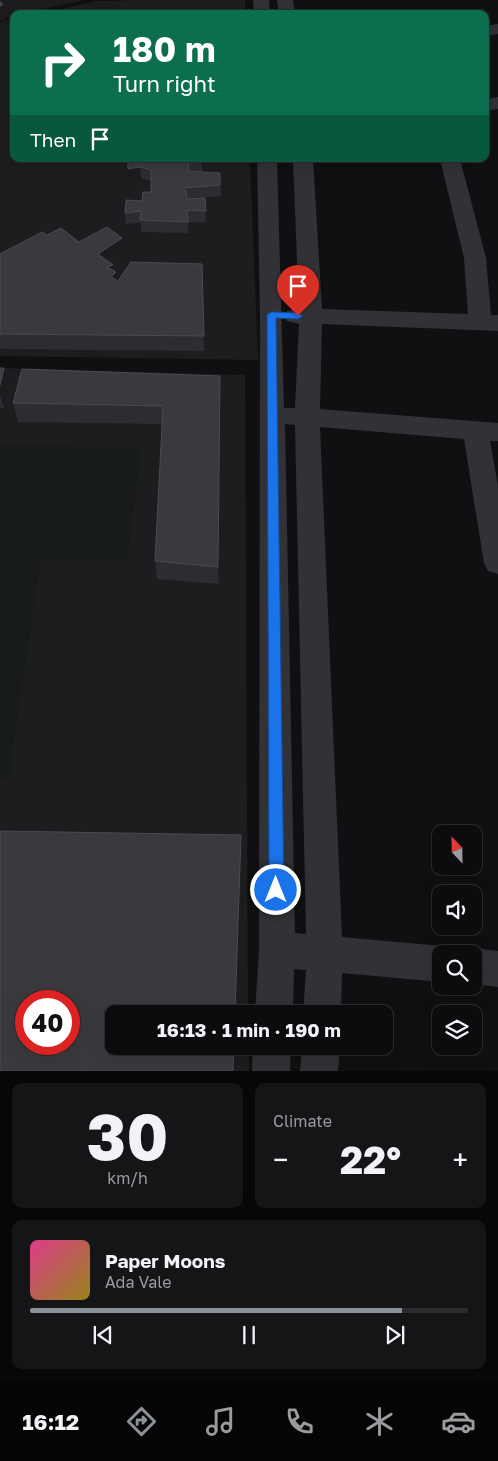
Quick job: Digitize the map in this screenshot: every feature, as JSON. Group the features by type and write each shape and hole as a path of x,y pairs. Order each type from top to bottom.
{"street":[{"path":"267,162 271,315 277,949 274,1005"},
{"path":"303,162 311,316 307,417 325,953 322,1005"},
{"path":"271,315 489,322 451,162"},
{"path":"475,258 498,259"},
{"path":"272,415 486,430 498,563"},
{"path":"277,949 432,963"},
{"path":"482,967 498,968"},
{"path":"271,1071 272,1055"},
{"path":"319,1071 320,1055"}],"shaded area":[{"path":"0,0 83,0 39,10 10,10 10,17 0,19"},
{"path":"245,0 245,10 57,10 96,1"},
{"path":"10,20 10,162 250,162 258,360 0,356 0,22"},
{"path":"0,368 245,375 248,1005 105,1005 105,1055 249,1055 249,1071 0,1071"},
{"path":"0,444 141,450 127,561 41,558 8,779 0,781"}],"building":[{"path":"128,162 188,162 188,171 220,173 220,185 183,188 186,191 187,199 205,198 206,211 187,210 188,222 140,220 141,211 125,213 126,200 142,201 143,192 151,192 151,170 140,167 128,169"},
{"path":"107,227 122,238 98,254 113,265 107,267 116,272 111,277 118,281 131,262 202,264 204,336 0,334 0,254 42,232 47,235 61,228 79,242"},
{"path":"0,368 4,368 0,385"},
{"path":"22,369 220,376 218,567 155,561 163,406 13,403"},
{"path":"0,831 241,835 235,1005 105,1005 105,1055 234,1055 233,1071 0,1071"}],"route":[{"path":"276,890 271,315 298,316"}]}
